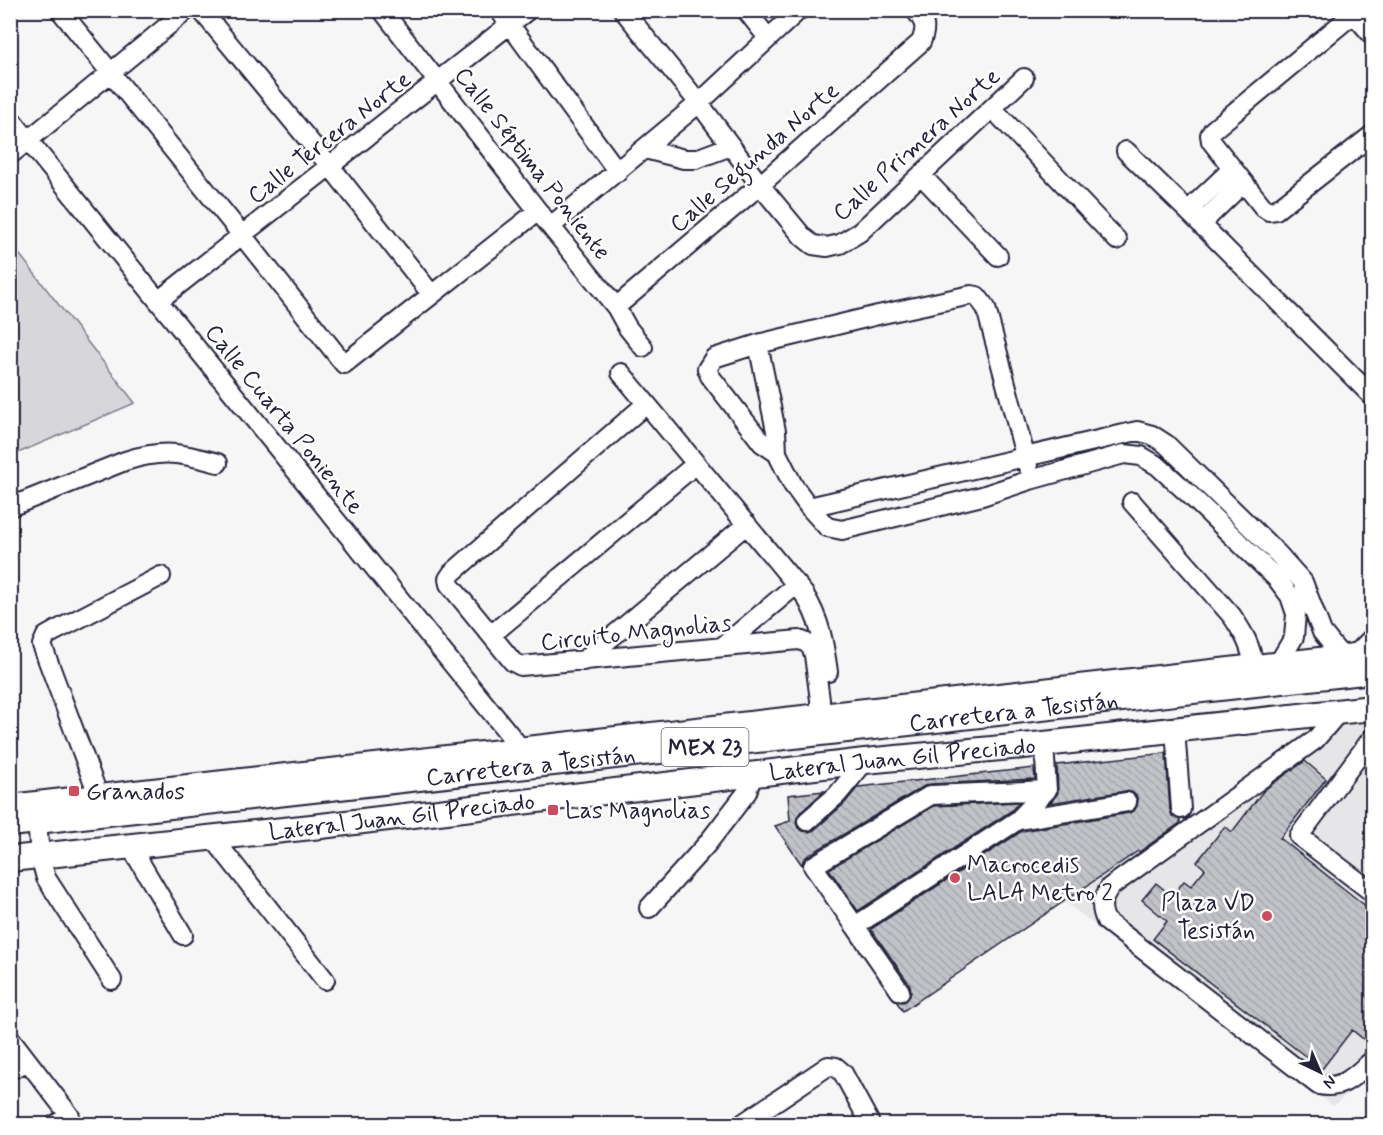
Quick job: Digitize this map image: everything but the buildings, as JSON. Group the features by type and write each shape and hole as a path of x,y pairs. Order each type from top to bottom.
{"main road":[{"name":"Lateral Juan Gil Preciado","path":"10,807 38,829 131,846 321,826 664,758 707,754 827,716 1356,656"},
{"name":"Carretera a Tesistán","path":"707,754 1372,671"},
{"name":"Carretera a Tesistán","path":"10,839 38,829 664,758 1372,687"},
{"name":"Lateral Juan Gil Preciado","path":"707,754 753,774 1372,708"},
{"name":"Lateral Juan Gil Preciado","path":"10,859 38,829 99,797 522,750 664,758"},
{"name":"Carretera a Tesistán","path":"10,824 38,829"}],"street":[{"path":"60,10 344,364 538,211"},
{"path":"10,155 187,10"},
{"path":"201,10 330,166 432,295"},
{"name":"Calle Séptima Poniente","path":"382,10 538,211 616,307 627,327 644,347"},
{"name":"Calle Tercera Norte","path":"159,301 438,82 504,17 528,10"},
{"path":"623,10 699,104 760,185"},
{"path":"746,10 768,38"},
{"path":"550,226 699,104 799,10"},
{"name":"Calle Segunda Norte","path":"616,307 760,185 921,42 925,33 925,24 915,10"},
{"path":"1372,35 1356,12 1213,130 1210,135 1211,141 1238,176 1263,207 1269,211 1276,210 1372,135"},
{"path":"504,17 618,172"},
{"name":"Calle Primera Norte","path":"760,185 803,237 813,245 827,247 840,244 860,232 1024,78"},
{"path":"992,108 1117,240"},
{"name":"Calle Cuarta Poniente","path":"10,118 522,750"},
{"path":"645,149 684,159 696,159 731,146"},
{"path":"1126,151 1370,389"},
{"path":"921,175 998,256"},
{"path":"1190,213 1196,203 1238,176"},
{"path":"1203,227 1238,176"},
{"path":"777,453 762,443 710,376 707,369 714,358 758,344 971,295 977,296 986,308 1026,456 1030,480"},
{"path":"758,344 776,431 777,453 793,485 828,527 842,530 982,496 1124,454 1141,456 1158,466 1277,579 1290,596 1296,614 1294,637 1278,664"},
{"path":"621,373 797,584 812,606 824,643 827,716"},
{"name":"Circuito Magnolias","path":"646,404 452,573 448,579 449,584 513,662 521,666 799,640 809,644 814,656 820,700 827,716"},
{"path":"809,507 1137,431 1152,435 1166,444 1278,554 1303,582 1322,632 1356,656 1372,638"},
{"path":"10,507 145,454 186,454 218,463"},
{"path":"491,635 696,464"},
{"path":"1132,501 1232,616 1248,643 1254,667"},
{"path":"583,661 747,524"},
{"path":"99,797 42,645 46,636 161,576"},
{"path":"722,647 797,584"},
{"path":"1339,712 1315,740 1110,887 1103,899 1101,910 1106,921 1318,1085 1331,1087 1343,1084 1372,1061"},
{"path":"1175,729 1181,809"},
{"path":"1371,741 1299,836 1372,892"},
{"path":"855,926 1018,820 1047,790 1044,744"},
{"path":"807,821 837,795 865,761"},
{"path":"650,908 707,844 747,792 753,774"},
{"path":"900,991 813,866 931,795 1047,790"},
{"path":"1018,820 1127,802"},
{"path":"38,829 46,878 112,980"},
{"path":"213,838 325,980"},
{"path":"131,846 183,935"},
{"path":"10,1038 63,1120"},
{"path":"10,1070 27,1062"},
{"path":"742,1125 828,1066 836,1067 843,1073 869,1121 867,1125"}],"shaded area":[{"path":"10,242 135,403 11,456 10,456"},
{"path":"1372,721 1372,1074 1333,1106 1065,902 1138,851 1141,854 1171,835 1171,830 1190,816 1192,822 1314,728"}],"place":[{"name":"Granados","path":"74,791"},
{"name":"Las Magnolias","path":"553,810"},
{"name":"Macrocedis LALA Metro 2","path":"955,878"},
{"name":"Plaza VD Tesistán","path":"1267,916"}]}
